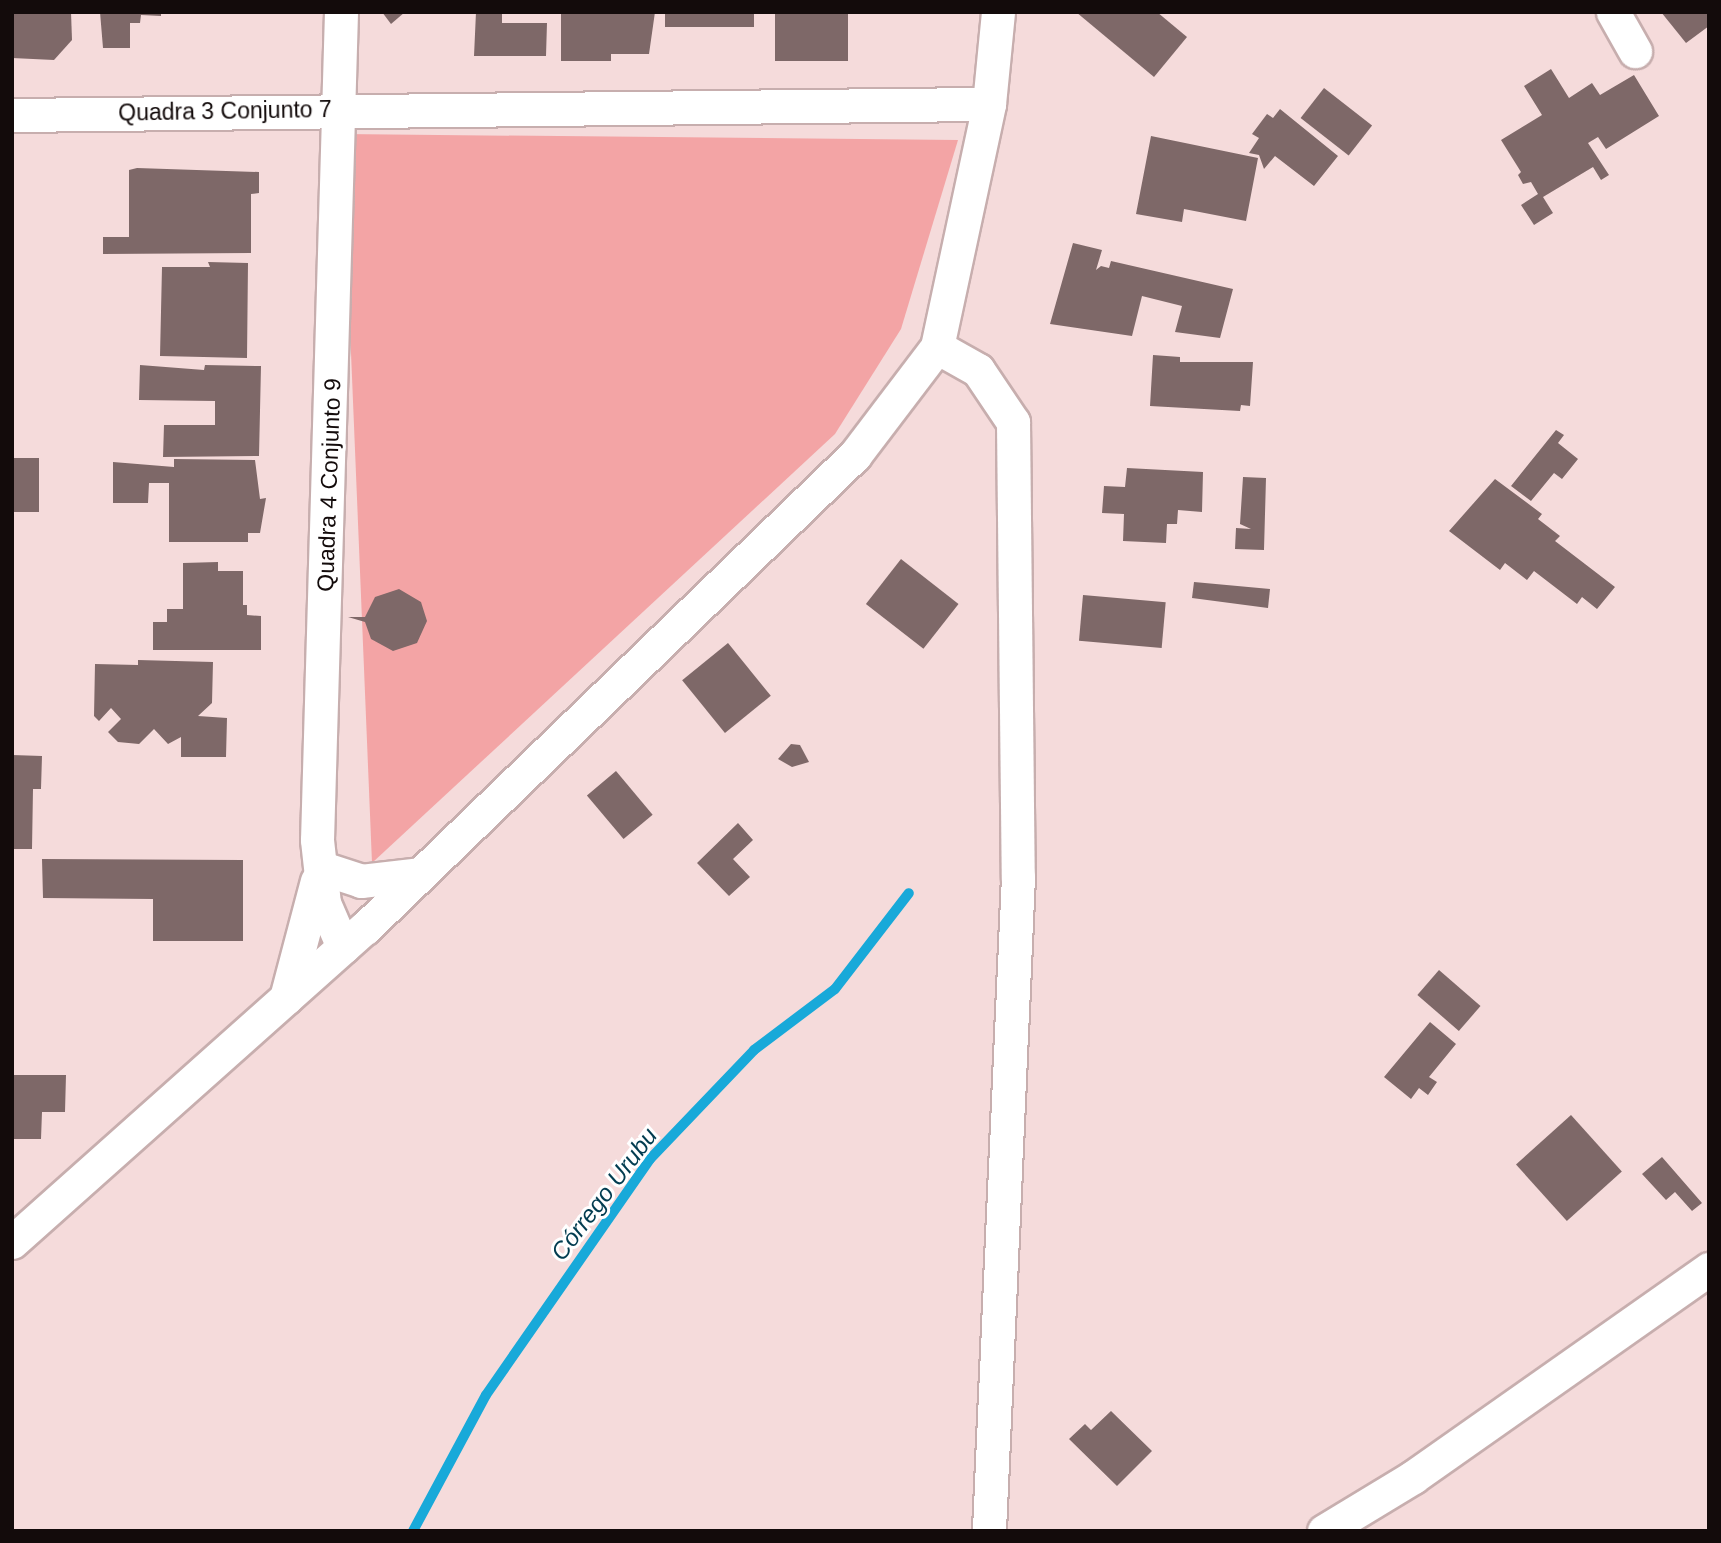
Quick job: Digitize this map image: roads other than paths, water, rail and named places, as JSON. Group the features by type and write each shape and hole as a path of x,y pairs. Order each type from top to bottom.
{"street":[{"name":"Quadra 3 Conjunto 7","path":"12,115 341,111 341,12"},
{"path":"12,1242 26,1215 286,999 354,938 855,455 937,347 989,104 998,12"},
{"path":"1613,12 1635,51"},
{"path":"341,111 989,104"},
{"name":"Quadra 4 Conjunto 9","path":"321,866 341,111"},
{"path":"937,347 978,370 1013,422 1018,876 989,1531"},
{"path":"321,866 361,881 420,874"},
{"path":"321,866 330,923 354,938"},
{"path":"286,999 321,866"},
{"path":"1324,1531 1413,1477 1709,1269"}],"waterway":[{"name":"Córrego Urubu","path":"413,1531 486,1395 650,1159 754,1050 835,989 909,893"}]}
